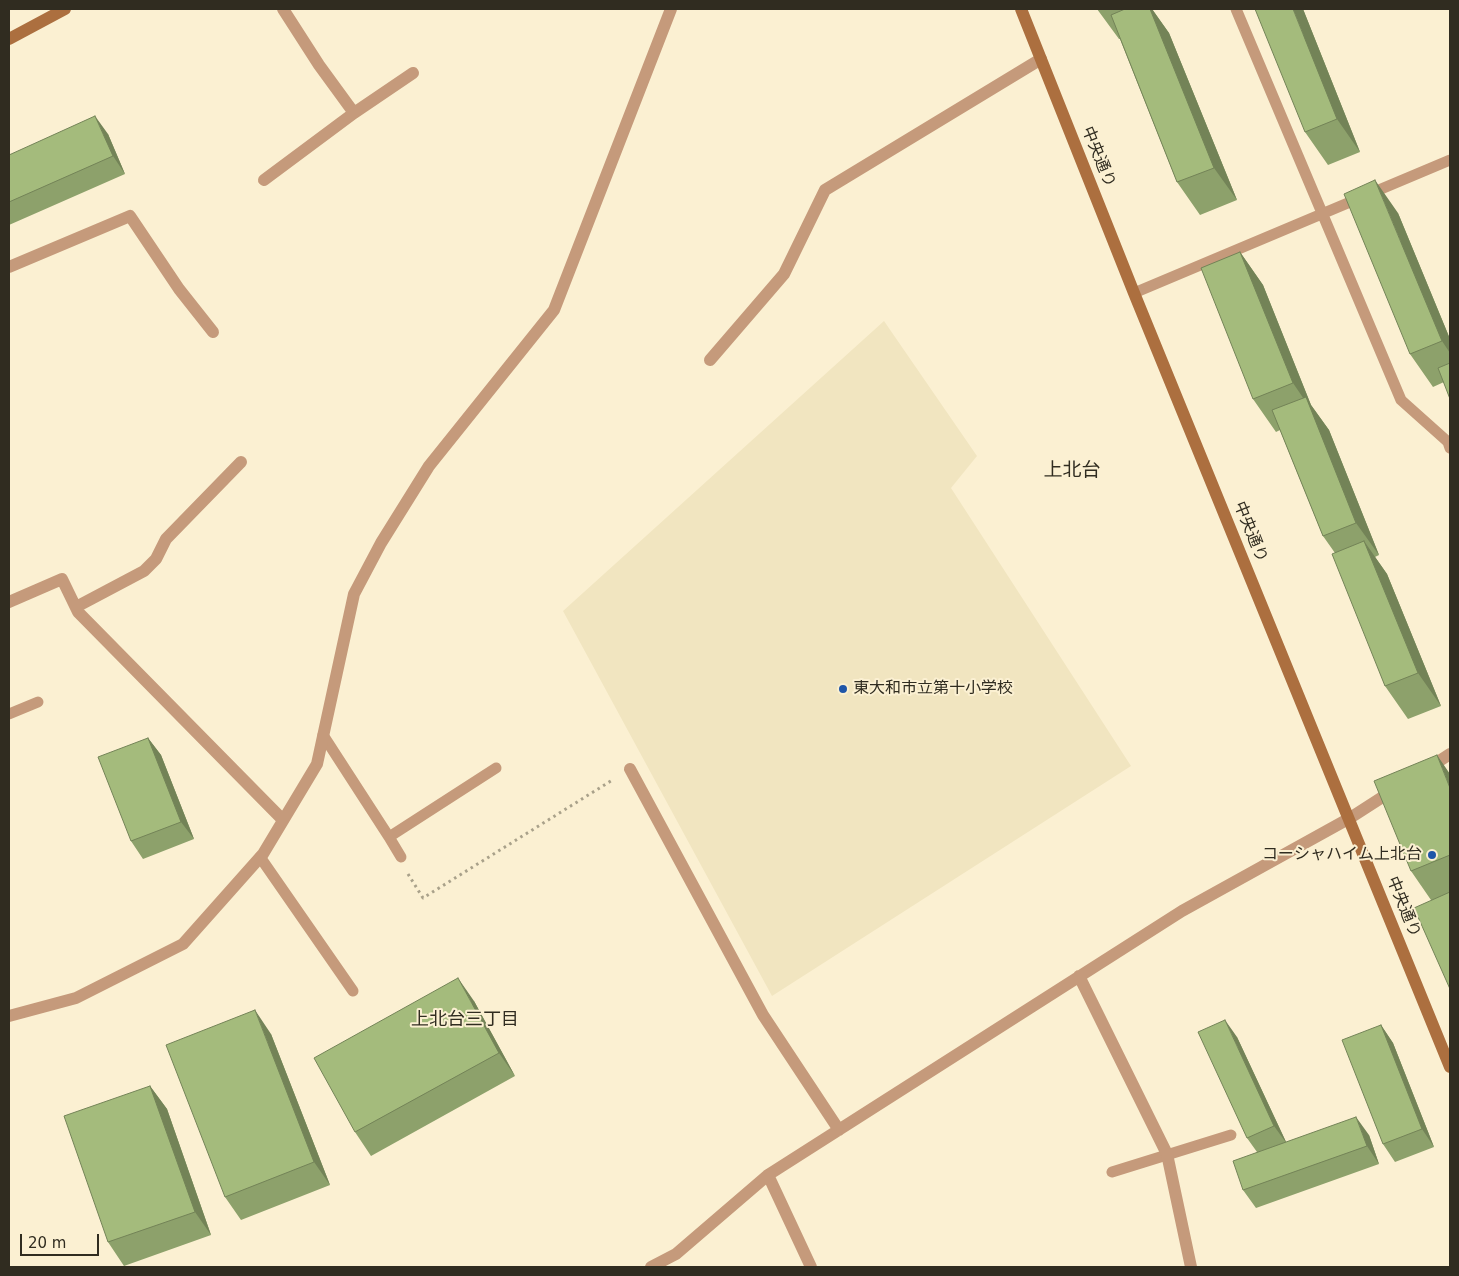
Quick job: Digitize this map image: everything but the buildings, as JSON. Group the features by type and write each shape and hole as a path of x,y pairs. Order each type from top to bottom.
{"street":[{"path":"9,39 65,9"},
{"path":"282,9 354,113"},
{"path":"9,1016 76,998 183,944 260,857 317,764 354,594 381,543 429,466 554,310 671,9"},
{"name":"中央通り","path":"1021,9 1134,292 1450,1067"},
{"path":"710,360 784,274 825,190 1041,59"},
{"path":"264,180 354,113 413,73"},
{"path":"9,267 130,216 179,289 213,332"},
{"path":"76,608 144,571 156,559 166,538 241,462"},
{"path":"9,602 62,579 78,612 283,820"},
{"path":"651,1267 676,1254 768,1175 1182,910 1350,818 1450,754"},
{"path":"630,769 763,1015 839,1130"},
{"path":"1079,976 1167,1154 1191,1267"},
{"path":"768,1175 812,1267"}],"lane":[{"path":"1236,9 1401,400 1448,442 1450,448"},
{"path":"1134,292 1450,160"},
{"path":"9,714 38,702"},
{"path":"323,736 402,857"},
{"path":"389,837 496,768"},
{"path":"260,857 353,991"},
{"path":"1112,1172 1231,1135"}],"path":[{"path":"402,857 402,865 423,898 630,769"}],"shaded area":[{"name":"東大和市立第十小学校","path":"884,321 977,456 951,488 1131,766 772,996 563,611"}],"place":[{"name":"東大和市立第十小学校","path":"843,689"},
{"name":"コーシャハイム上北台","path":"1432,855"}],"district":[{"name":"上北台","path":"1072,471"},
{"name":"上北台三丁目","path":"465,1020"}]}
